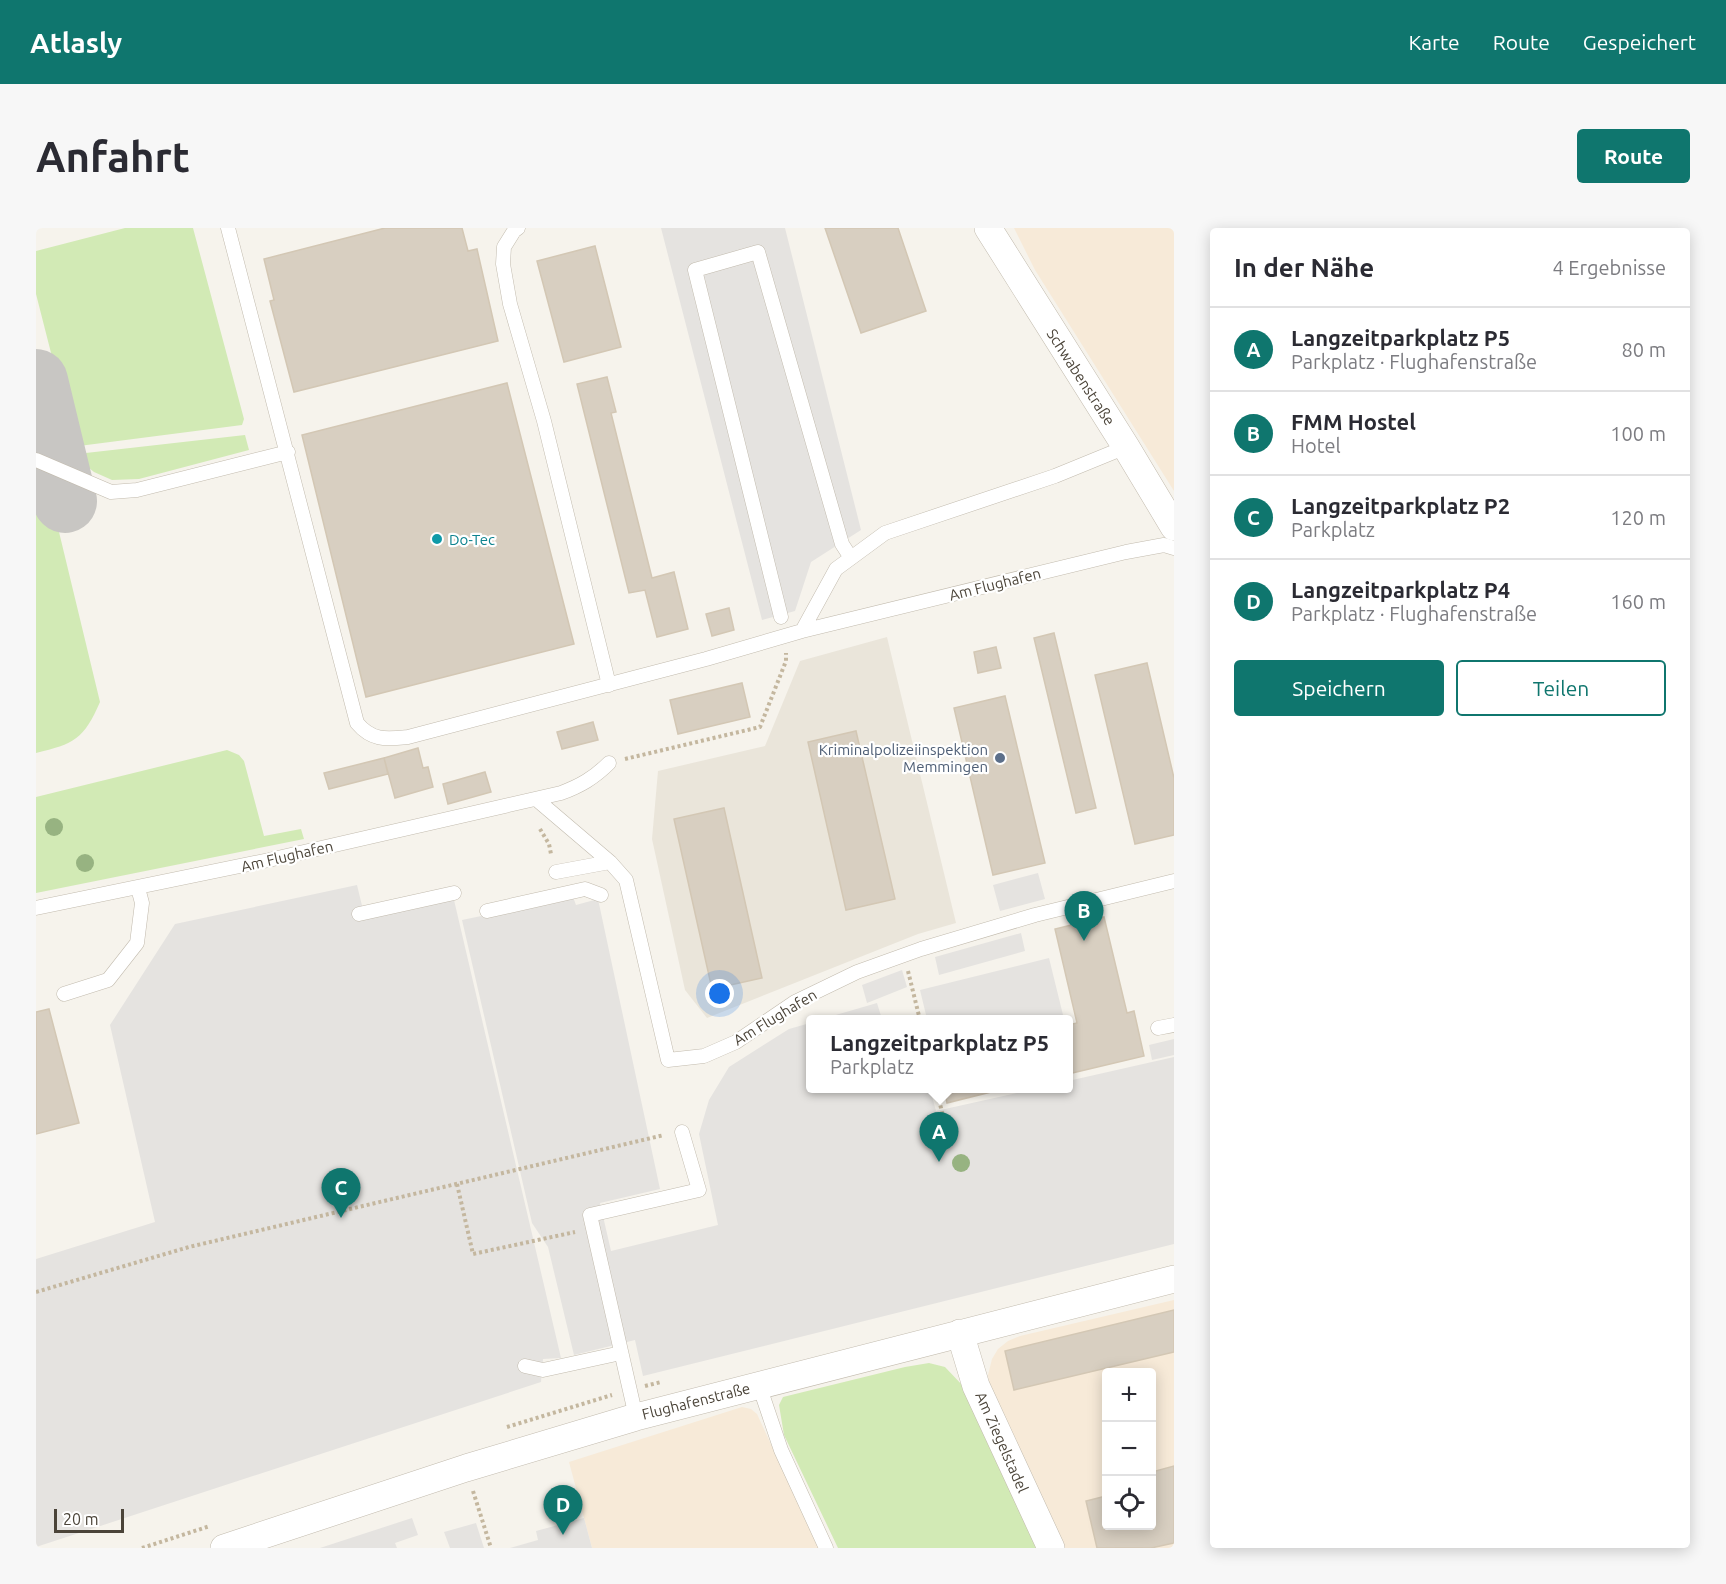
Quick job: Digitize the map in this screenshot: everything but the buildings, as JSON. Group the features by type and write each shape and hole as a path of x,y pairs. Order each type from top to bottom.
{"street":[{"name":"Schwabenstraße","path":"988,228 1174,527"},
{"name":"Flughafenstraße","path":"224,1548 466,1468 636,1417 1174,1279"},
{"name":"Am Ziegelstadel","path":"960,1333 976,1386 987,1412 1051,1548"}],"lane":[{"name":"Am Flughafen","path":"228,228 357,723 366,733 389,739 408,737 609,685 802,631 1126,552 1164,545 1174,548"},
{"path":"515,229 504,247 502,264 510,304 544,421 609,685"},
{"path":"781,617 695,270 758,252 842,544 851,558"},
{"path":"802,631 836,569 885,533 1055,476 1126,447"},
{"path":"36,460 111,492 137,490 288,452"},
{"name":"Am Flughafen","path":"36,908 269,860 537,799 581,786 613,762"},
{"name":"Am Flughafen","path":"537,799 610,862 626,880 668,1060 704,1056 736,1042 795,1002 857,972 904,955 1035,915 1174,880"},
{"path":"554,865 610,862"},
{"path":"64,994 108,980 137,943 142,903 138,888"},
{"path":"487,911 585,889 601,895"},
{"path":"359,914 454,893"},
{"path":"1158,1028 1174,1025"},
{"path":"636,1417 590,1215 699,1190 682,1132"},
{"path":"525,1366 543,1370 621,1353"},
{"path":"759,1385 781,1450 826,1548"}],"path":[{"path":"613,762 760,727 786,661 787,636"},
{"path":"538,827 543,831 549,844 554,865"},
{"path":"904,955 919,1015"},
{"path":"937,1093 950,1144"},
{"path":"36,1292 189,1247 682,1132"},
{"path":"457,1184 473,1254 593,1228"},
{"path":"473,1491 491,1548"}],"shaded area":[{"path":"661,228 785,228 861,530 811,562 795,611 762,620"},
{"path":"1014,228 1174,228 1174,491 1035,270"},
{"path":"887,637 956,923 918,934 707,1018 685,990 652,839 658,771 765,746 800,661"},
{"path":"1038,873 1045,899 1000,911 993,885"},
{"path":"357,885 365,918 454,900 561,1358 543,1359 541,1382 36,1547 36,1259 155,1222 110,1025 175,924"},
{"path":"573,897 576,905 598,899 660,1189 600,1203 611,1251 718,1225 699,1134 709,1100 729,1067 789,1029 806,1024 806,1093 931,1093 936,1111 1017,1093 1073,1093 1073,1080 1174,1057 1174,1244 643,1376 635,1340 574,1355 548,1247 532,1223 462,920"},
{"path":"1021,933 1025,951 939,975 935,957"},
{"path":"1049,958 1063,1015 926,1015 920,990"},
{"path":"902,970 907,987 867,1003 862,985"},
{"path":"877,1003 881,1015 836,1015"},
{"path":"1174,1039 1174,1055 1152,1060 1149,1045"},
{"path":"1174,1300 1174,1548 1063,1548 989,1384 988,1375 992,1359 998,1349 1008,1341 1020,1336"},
{"path":"742,1407 751,1409 757,1414 819,1548 592,1548 569,1462"},
{"path":"412,1518 418,1535 395,1543 397,1548 320,1548"},
{"path":"584,1518 592,1548 510,1548 538,1540 536,1531"},
{"path":"476,1523 484,1548 450,1548 444,1532"}],"green space":[{"path":"125,228 193,228 244,419 242,425 79,446 74,443 36,294 36,251"},
{"path":"245,435 249,450 139,479 112,480 94,472 78,459 77,454"},
{"path":"36,472 46,478 100,702 89,724 76,738 69,743 36,753"},
{"path":"227,750 239,755 244,761 264,836 301,829 304,839 36,893 36,797"},
{"path":"929,1363 945,1367 964,1387 1037,1548 838,1548 784,1435 779,1405 783,1397"}],"taxiway":[{"path":"36,381 65,501"}],"place":[{"name":"Do-Tec","path":"437,539"},
{"name":"Kriminalpolizeiinspektion Memmingen","path":"1000,758"},
{"name":"FMM Hostel","path":"1084,941"},
{"name":"Langzeitparkplatz P5","path":"939,1162"},
{"name":"Langzeitparkplatz P2","path":"341,1218"},
{"name":"Langzeitparkplatz P4","path":"563,1535"}]}
